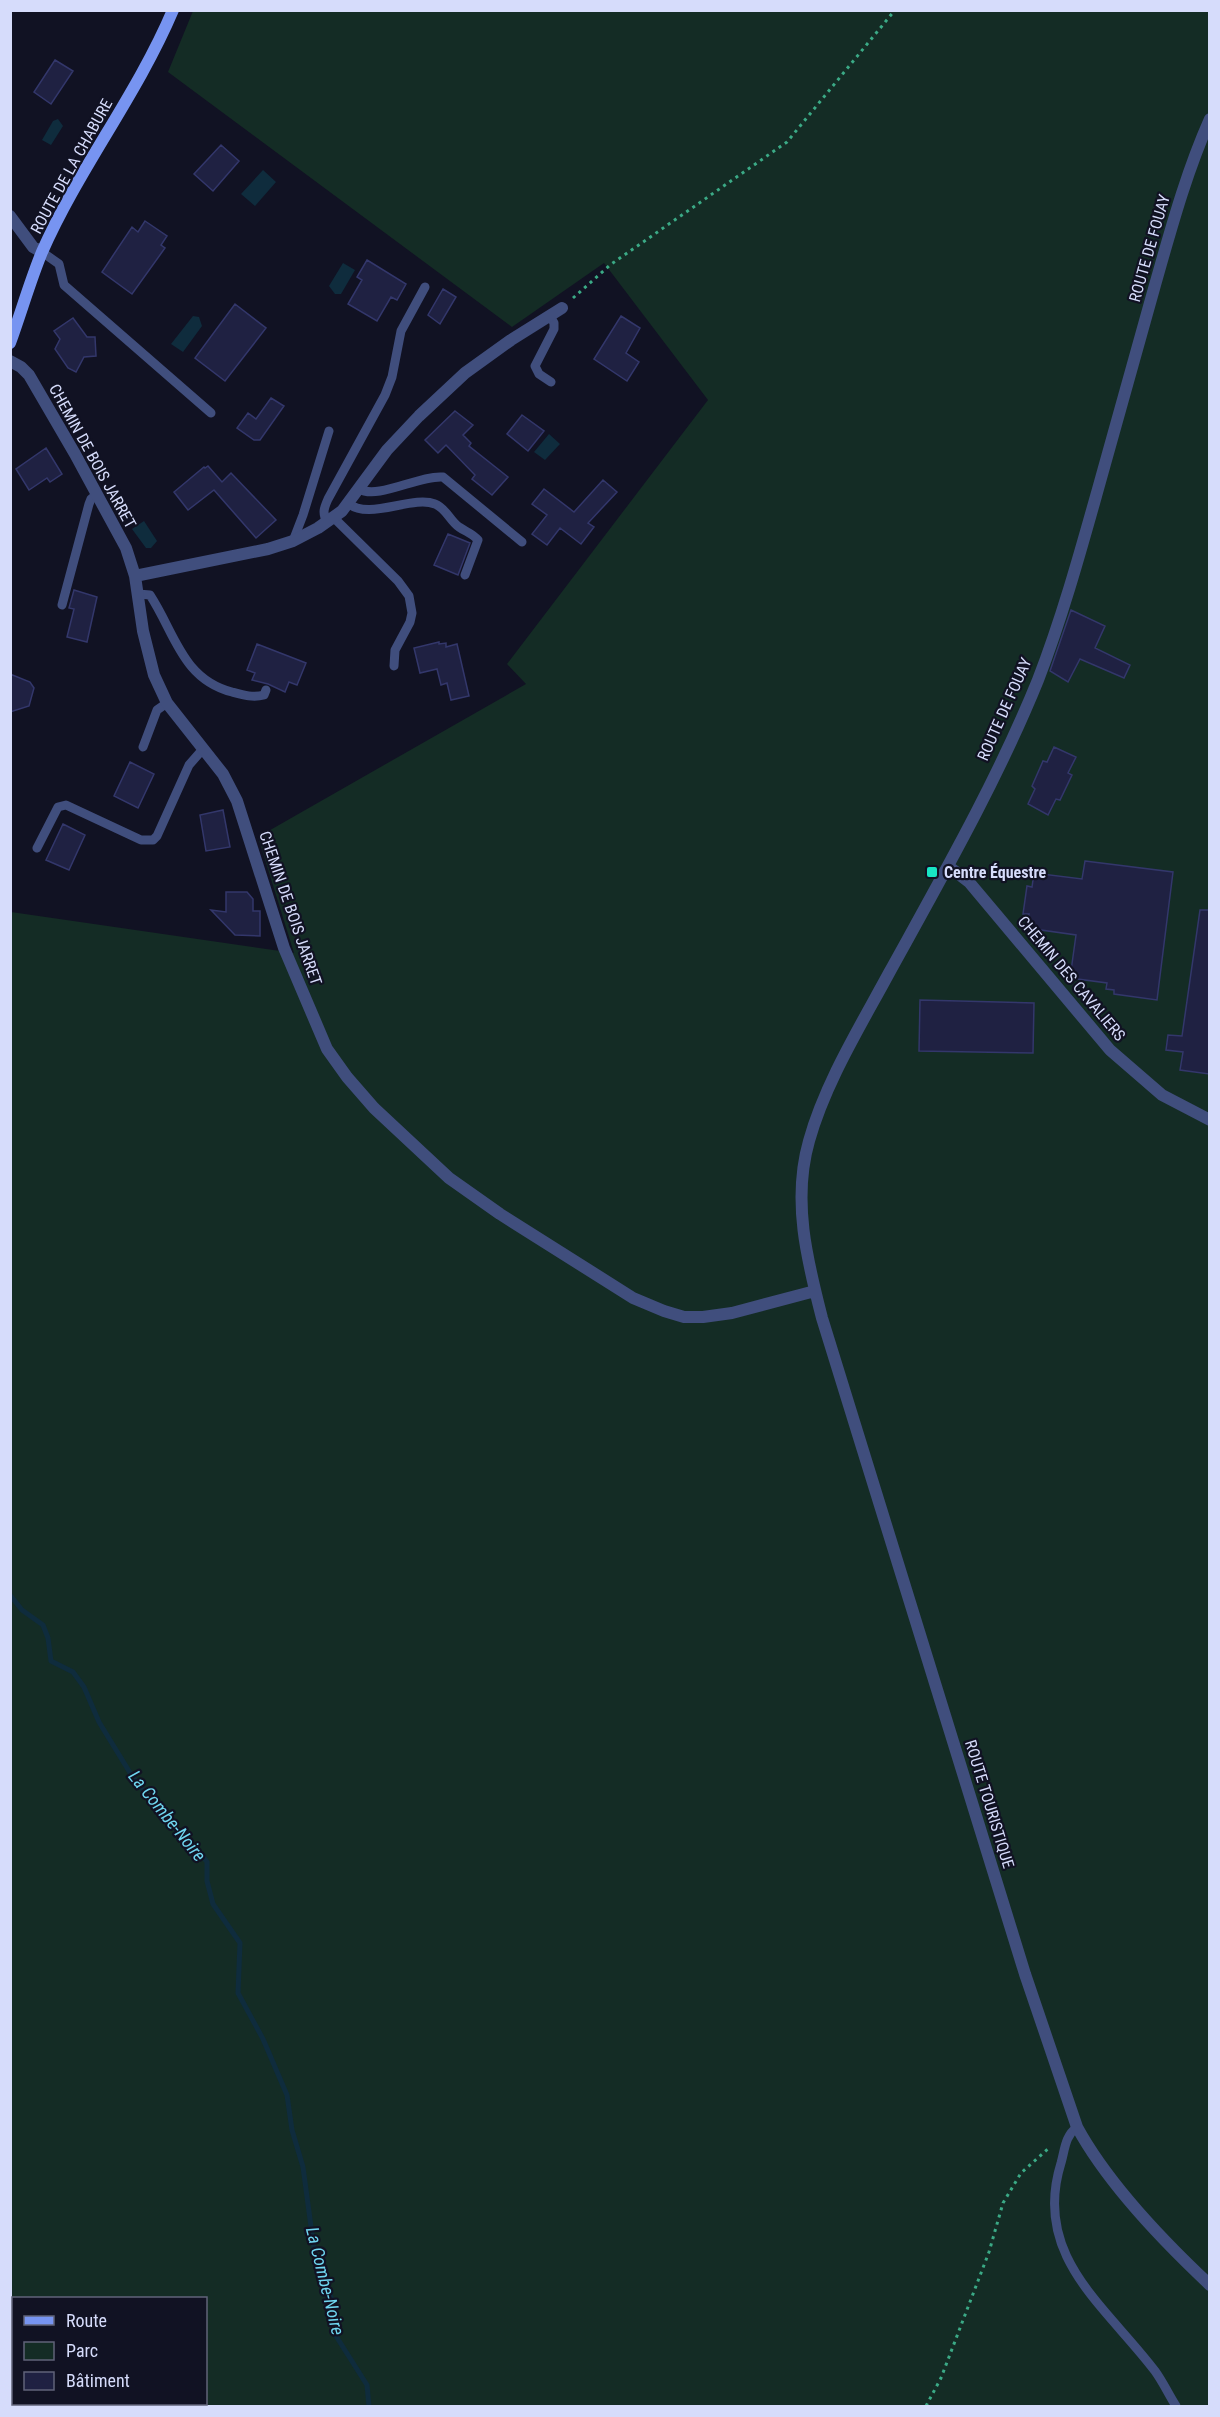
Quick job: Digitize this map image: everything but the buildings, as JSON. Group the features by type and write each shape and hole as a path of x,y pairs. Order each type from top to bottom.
{"main road":[{"name":"ROUTE DE LA CHABURE","path":"10,343 42,252 73,192 157,48 173,10"}],"street":[{"name":"ROUTE DE FOUAY","path":"815,1291 808,1265 800,1201 802,1172 817,1117 852,1042 948,866 1010,742 1038,678 1076,567 1175,217 1209,119"},
{"path":"10,216 33,247 42,252"},
{"path":"135,576 268,549 293,541 330,519 348,503 387,450 465,373 511,339 562,308"},
{"name":"CHEMIN DE BOIS JARRET","path":"10,361 29,375 126,548 135,576 154,675 167,703 223,774 237,801 284,948 327,1049 346,1077 374,1108 449,1178 633,1298 684,1317 703,1317 815,1291"},
{"name":"CHEMIN DES CAVALIERS","path":"948,866 969,882 1110,1050 1162,1095 1209,1120"},
{"name":"ROUTE TOURISTIQUE","path":"815,1291 1072,2130 1166,2244 1209,2285"}],"lane":[{"path":"42,252 59,264 64,285 211,413"},
{"path":"394,666 395,650 410,622 412,613 409,596 398,580 330,519 323,516 328,499 385,395 392,377 401,331 425,287"},
{"path":"550,316 554,329 535,366 539,374 550,382"},
{"path":"293,541 329,431"},
{"path":"359,489 371,492 429,478 443,477 522,542"},
{"path":"62,605 89,504 97,494"},
{"path":"348,503 358,509 422,502 435,504 459,527 478,540 465,575"},
{"path":"138,594 150,595 177,646 194,671 205,681 218,688 257,697 264,695 266,690"},
{"path":"143,747 157,710 167,703"},
{"path":"37,848 54,812 58,807 66,805 141,840 153,840 157,836 189,765 203,749"},
{"path":"1072,2130 1054,2189 1056,2232 1066,2257 1082,2284 1157,2373 1176,2406"}],"path":[{"path":"562,308 610,265 787,142 895,10"},
{"path":"926,2406 941,2378 985,2263 1003,2203 1021,2173 1040,2154 1072,2130"}],"green space":[{"path":"193,11 1209,11 1209,2406 11,2406 11,912 294,953 258,837 526,684 507,664 708,400 604,263 512,327 168,72"}],"water":[{"path":"58,119 63,126 51,145 42,140 53,121"},
{"path":"263,170 276,182 255,206 241,194"},
{"path":"343,263 355,270 341,294 335,294 329,286"},
{"path":"193,316 199,317 202,326 183,352 171,344"},
{"path":"549,434 560,444 545,460 534,452"},
{"path":"144,521 157,541 151,548 146,548 132,529"}],"waterway":[{"name":"La Combe-Noire","path":"10,1595 22,1610 43,1625 48,1638 51,1661 73,1672 84,1687 99,1722 132,1776 165,1819 198,1850 207,1862 207,1881 213,1904 240,1943 238,1993 263,2039 287,2095 292,2130 303,2167 314,2249 332,2300 336,2336 367,2385 369,2406"}],"place":[{"name":"Centre Équestre","path":"932,872"}]}
